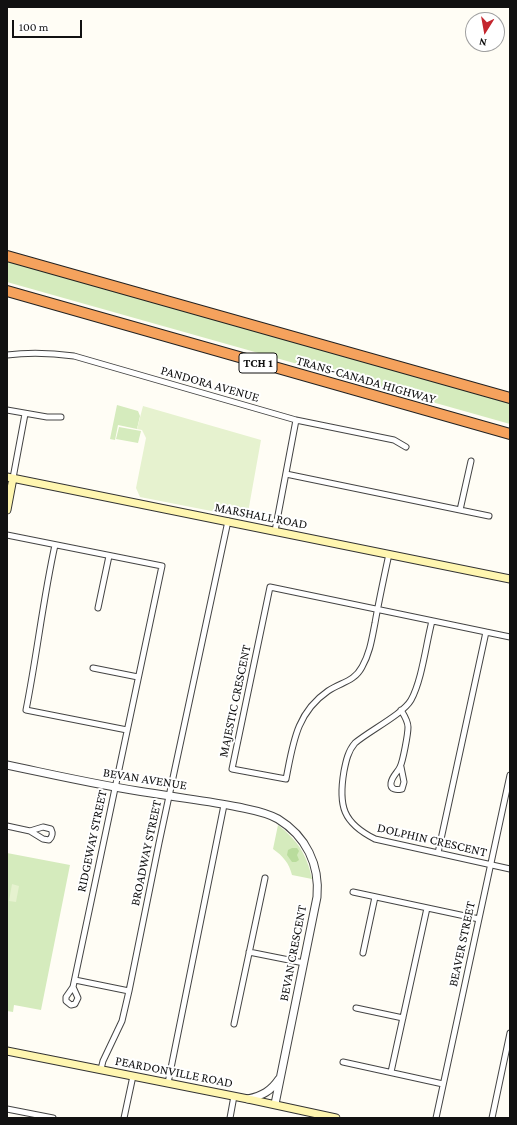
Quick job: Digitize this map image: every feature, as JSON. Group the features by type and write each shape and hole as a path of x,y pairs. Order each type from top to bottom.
{"highway":[{"name":"TRANS-CANADA HIGHWAY","path":"7,256 510,398"},
{"name":"TRANS-CANADA HIGHWAY","path":"7,291 510,434"}],"main road":[{"path":"7,510 10,477"},
{"name":"MARSHALL ROAD","path":"10,477 510,579"},
{"name":"PEARDONVILLE ROAD","path":"7,1051 275,1104 336,1118"}],"street":[{"name":"PANDORA AVENUE","path":"7,355 19,353 52,353 74,356 296,420 394,440 406,447"},
{"path":"7,410 47,417 61,417"},
{"path":"10,477 25,414"},
{"path":"275,531 296,420"},
{"path":"460,510 471,460"},
{"path":"286,474 489,516"},
{"name":"BROADWAY STREET","path":"101,1069 122,1021 129,991 228,521"},
{"path":"7,535 109,556 98,608"},
{"path":"55,545 43,604 36,658 26,710 127,730"},
{"name":"MAJESTIC CRESCENT","path":"377,610 270,587 232,768 286,779 294,736 303,717 316,701 329,690 351,680 362,668 368,656 389,554"},
{"name":"RIDGEWAY STREET","path":"73,987 162,566 109,556"},
{"path":"377,610 510,637"},
{"name":"DOLPHIN CRESCENT","path":"432,621 417,688 410,702 366,735 350,750 347,757 342,787 342,805 350,821 361,832 375,839 510,869"},
{"path":"438,853 486,632"},
{"path":"93,668 138,677"},
{"path":"400,767 408,726 406,718 401,710"},
{"name":"BEVAN AVENUE","path":"7,766 115,787 262,812 277,819"},
{"name":"BEAVER STREET","path":"436,1118 510,775"},
{"path":"168,1083 224,805"},
{"name":"BEVAN CRESCENT","path":"275,1104 317,896 318,881 309,850 301,838 290,827 277,819"},
{"path":"7,826 30,831"},
{"path":"234,1024 265,878"},
{"path":"353,892 479,919"},
{"path":"363,953 375,896"},
{"path":"391,1072 426,908"},
{"path":"249,952 304,963"},
{"path":"74,980 129,991"},
{"path":"356,1008 403,1018"},
{"path":"492,1118 510,1033"},
{"path":"343,1062 443,1084"},
{"path":"124,1118 133,1076"},
{"path":"248,1099 266,1093 275,1086 280,1078"},
{"path":"230,1118 234,1096"},
{"path":"7,1108 53,1118"}],"green space":[{"path":"7,261 510,402 510,424 7,282"},
{"path":"117,405 138,411 140,416 137,429 118,425 115,440 110,439"},
{"path":"143,406 261,440 247,518 140,497 136,488 146,438 142,430 137,429"},
{"path":"119,427 141,431 138,443 116,439"},
{"path":"278,825 291,836 300,848 307,862 312,879 292,875 285,860 273,849"},
{"path":"297,848 299,851 297,855 299,860 296,862 292,862 287,855 288,850"},
{"path":"7,853 70,865 41,1010 14,1005 13,1012 7,1011"},
{"path":"12,884 19,886 16,902 9,901"}]}
